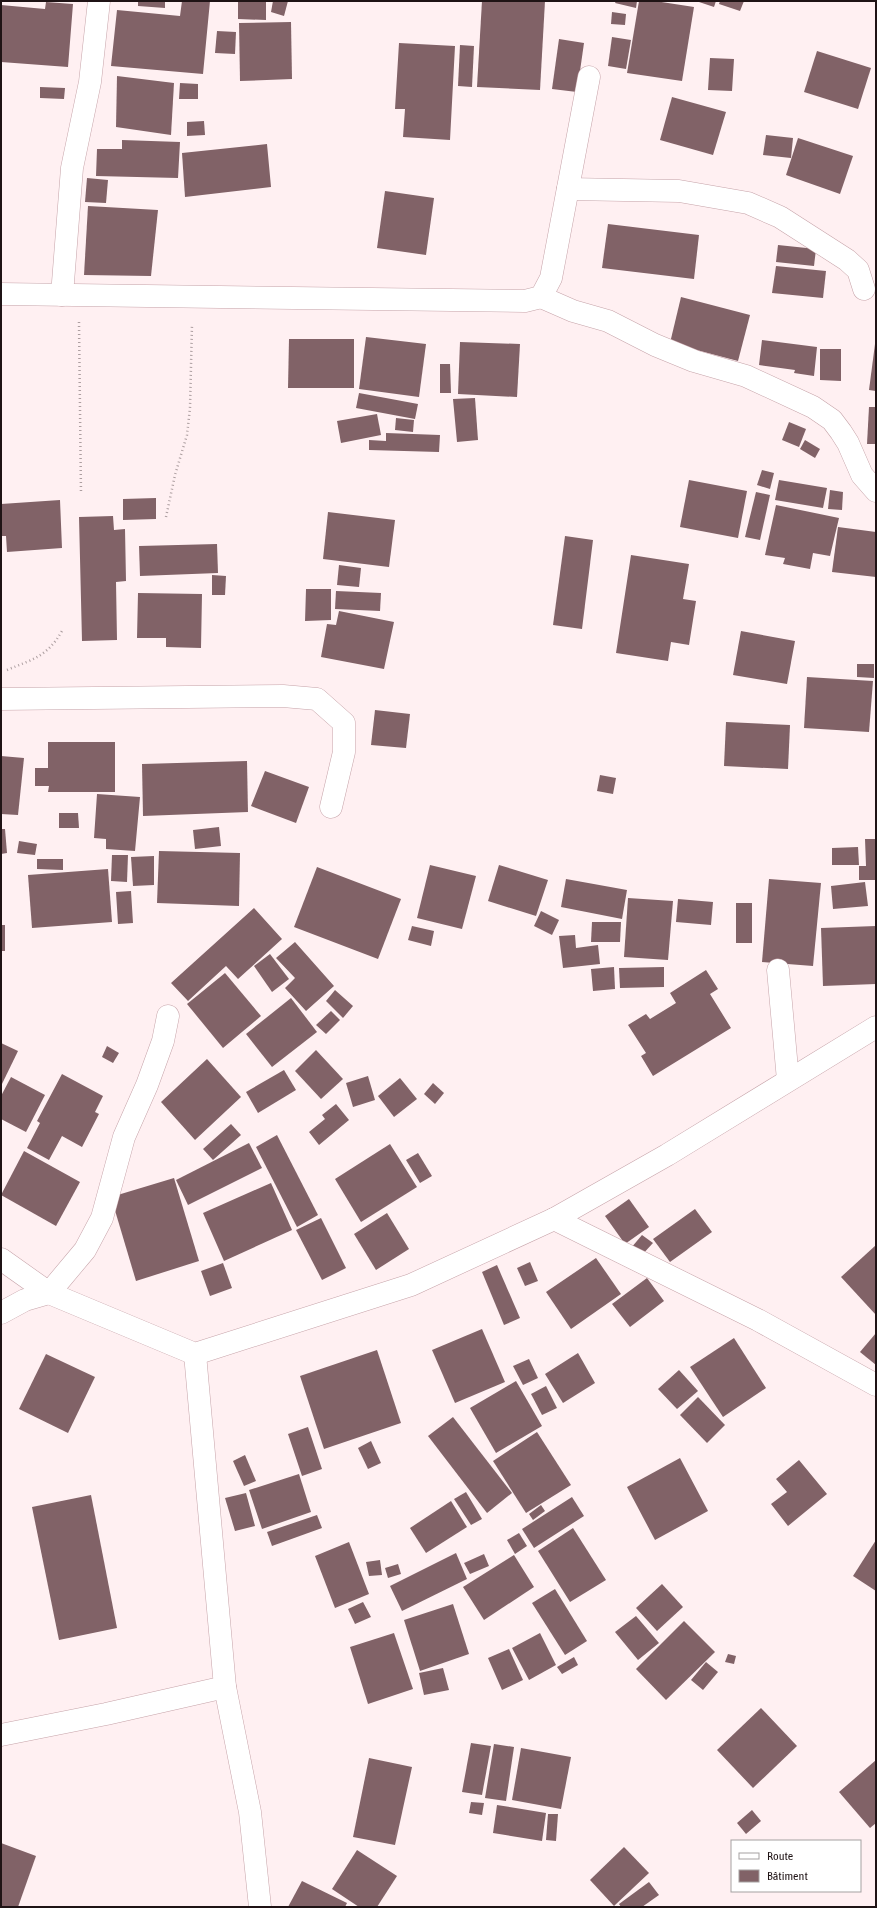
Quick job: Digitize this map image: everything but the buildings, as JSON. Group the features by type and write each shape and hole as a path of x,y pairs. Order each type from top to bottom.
{"street":[{"path":"70,295 72,168 90,82 99,1"},
{"path":"541,297 551,278 589,77"},
{"path":"568,189 679,191 748,203 780,217 812,236 847,260 858,270 864,289"},
{"path":"1,294 525,301 541,297 573,310 608,321 694,361 746,376 812,407 832,420 848,443 862,475 876,492"},
{"path":"1,699 283,696 317,699 344,723 344,752 331,807"},
{"path":"778,970 788,1080"},
{"path":"1,1313 25,1300 49,1293 85,1250 102,1218 124,1137 147,1085 163,1041 168,1016"},
{"path":"1,1260 49,1293 195,1354 411,1285 554,1219 667,1155 876,1027"},
{"path":"554,1219 758,1320 876,1385"},
{"path":"195,1354 225,1687 250,1812 260,1907"},
{"path":"1,1734 106,1714 225,1687"}],"path":[{"path":"70,295 81,494"},
{"path":"166,517 175,475 187,435 191,393 190,332 195,296"},
{"path":"1,673 46,653 55,644 62,631"}]}
